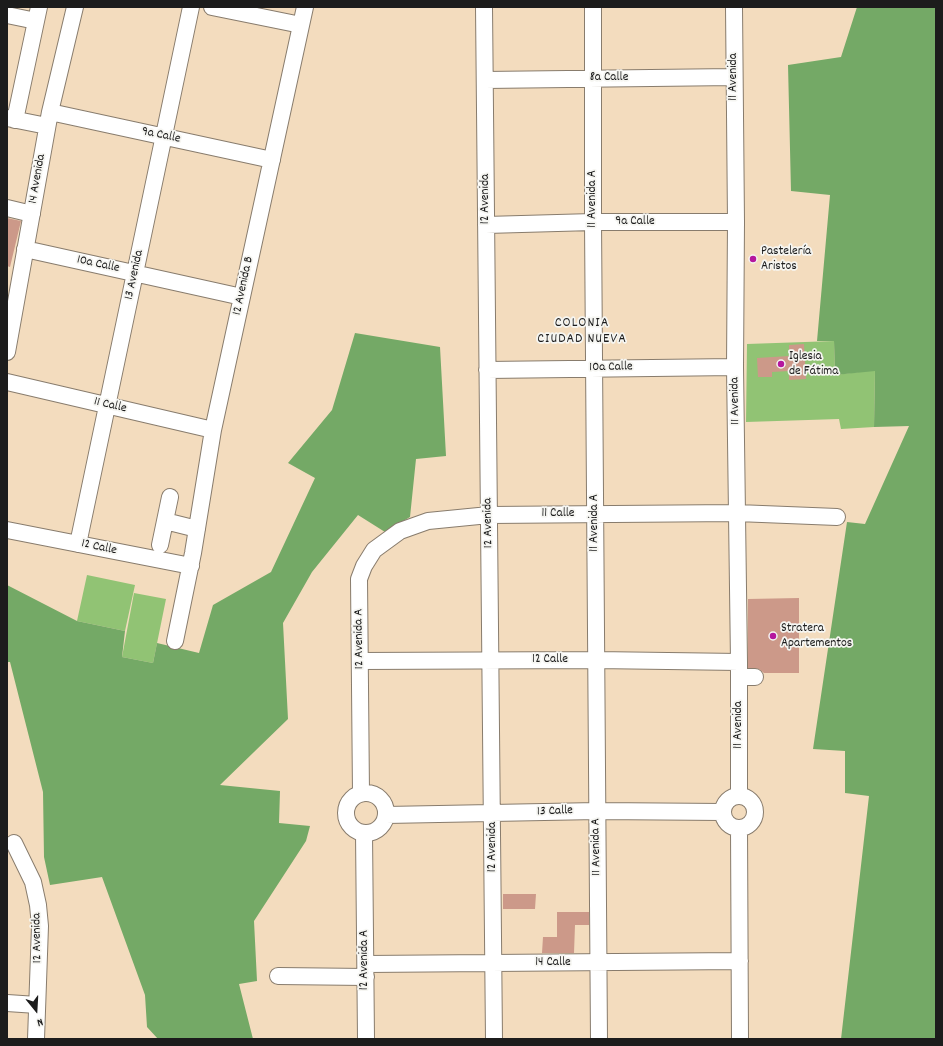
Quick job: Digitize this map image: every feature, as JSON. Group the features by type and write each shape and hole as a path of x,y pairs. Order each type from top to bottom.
{"street":[{"name":"14 Avenida","path":"7,352 49,119 75,7"},
{"name":"13 Avenida","path":"78,544 191,7"},
{"path":"212,7 301,25"},
{"name":"12 Avenida B","path":"176,641 197,529 213,430 305,7"},
{"name":"12 Avenida","path":"484,7 494,1039"},
{"name":"11 Avenida A","path":"593,7 592,78 599,1039"},
{"name":"11 Avenida","path":"734,7 737,513 744,672 739,796"},
{"path":"7,15 37,14 11,119"},
{"name":"8a Calle","path":"485,80 734,77"},
{"name":"9a Calle","path":"11,119 49,119 164,137 272,160"},
{"path":"7,208 32,214"},
{"name":"9a Calle","path":"486,225 593,222 736,222"},
{"name":"10a Calle","path":"25,249 242,297"},
{"name":"10a Calle","path":"487,370 735,367"},
{"name":"11 Calle","path":"7,382 213,430"},
{"path":"160,545 170,496"},
{"name":"11 Calle","path":"428,521 489,515 737,513 837,517"},
{"path":"165,521 197,529"},
{"name":"12 Avenida A","path":"361,794 359,579 364,566 374,550 400,531 428,521"},
{"name":"12 Calle","path":"7,530 190,566"},
{"name":"12 Calle","path":"360,661 596,660 744,672"},
{"path":"361,794 368,794 379,798 384,803 386,815 384,823 378,830 364,834 353,829 347,818 346,812 351,801 361,794"},
{"path":"739,796 749,799 755,807 756,812 752,822 739,828 729,825 723,812 726,802 739,796"},
{"name":"13 Calle","path":"386,815 597,811 723,812"},
{"path":"739,828 740,1039"},
{"name":"12 Avenida A","path":"364,834 366,1039"},
{"name":"12 Avenida","path":"10,839 33,882 38,905 40,926 36,1039"},
{"name":"14 Calle","path":"278,976 493,963 740,962"},
{"path":"7,1003 37,1004"}],"green space":[{"path":"857,7 936,7 936,1039 841,1039 869,796 845,793 845,751 813,749 847,522 865,524 909,426 874,427 875,371 835,375 834,341 817,341 830,195 791,191 788,65 841,57"},
{"path":"355,333 440,347 446,456 416,459 410,517 385,532 358,515 312,572 283,623 288,719 220,785 280,791 279,823 310,826 306,841 254,921 257,981 239,984 253,1039 158,1039 147,1027 145,995 102,877 50,885 44,857 43,792 10,662 7,662 7,585 77,621 125,631 122,657 153,663 157,643 199,653 213,605 271,572 315,478 288,463 332,410"},
{"path":"834,341 835,375 875,370 874,427 841,429 839,419 746,422 747,344"},
{"path":"87,575 135,585 125,631 77,621"},
{"path":"134,593 166,599 153,663 122,657"}],"building":[{"path":"7,218 21,221 10,267 7,266"},
{"name":"Iglesia de Fátima","path":"804,344 806,379 789,380 789,371 772,372 772,377 758,377 757,358 789,356 789,345"},
{"name":"Stratera Apartementos","path":"799,598 799,673 764,673 759,669 748,668 748,599"},
{"path":"503,894 536,894 535,909 503,909"},
{"path":"557,912 589,912 589,925 575,925 574,953 542,953 543,937 557,937"}],"place":[{"name":"Pastelería Aristos","path":"753,259"},
{"name":"Iglesia de Fátima","path":"781,364"},
{"name":"Stratera Apartementos","path":"773,636"}],"district":[{"name":"COLONIA CIUDAD NUEVA","path":"582,332"}]}
